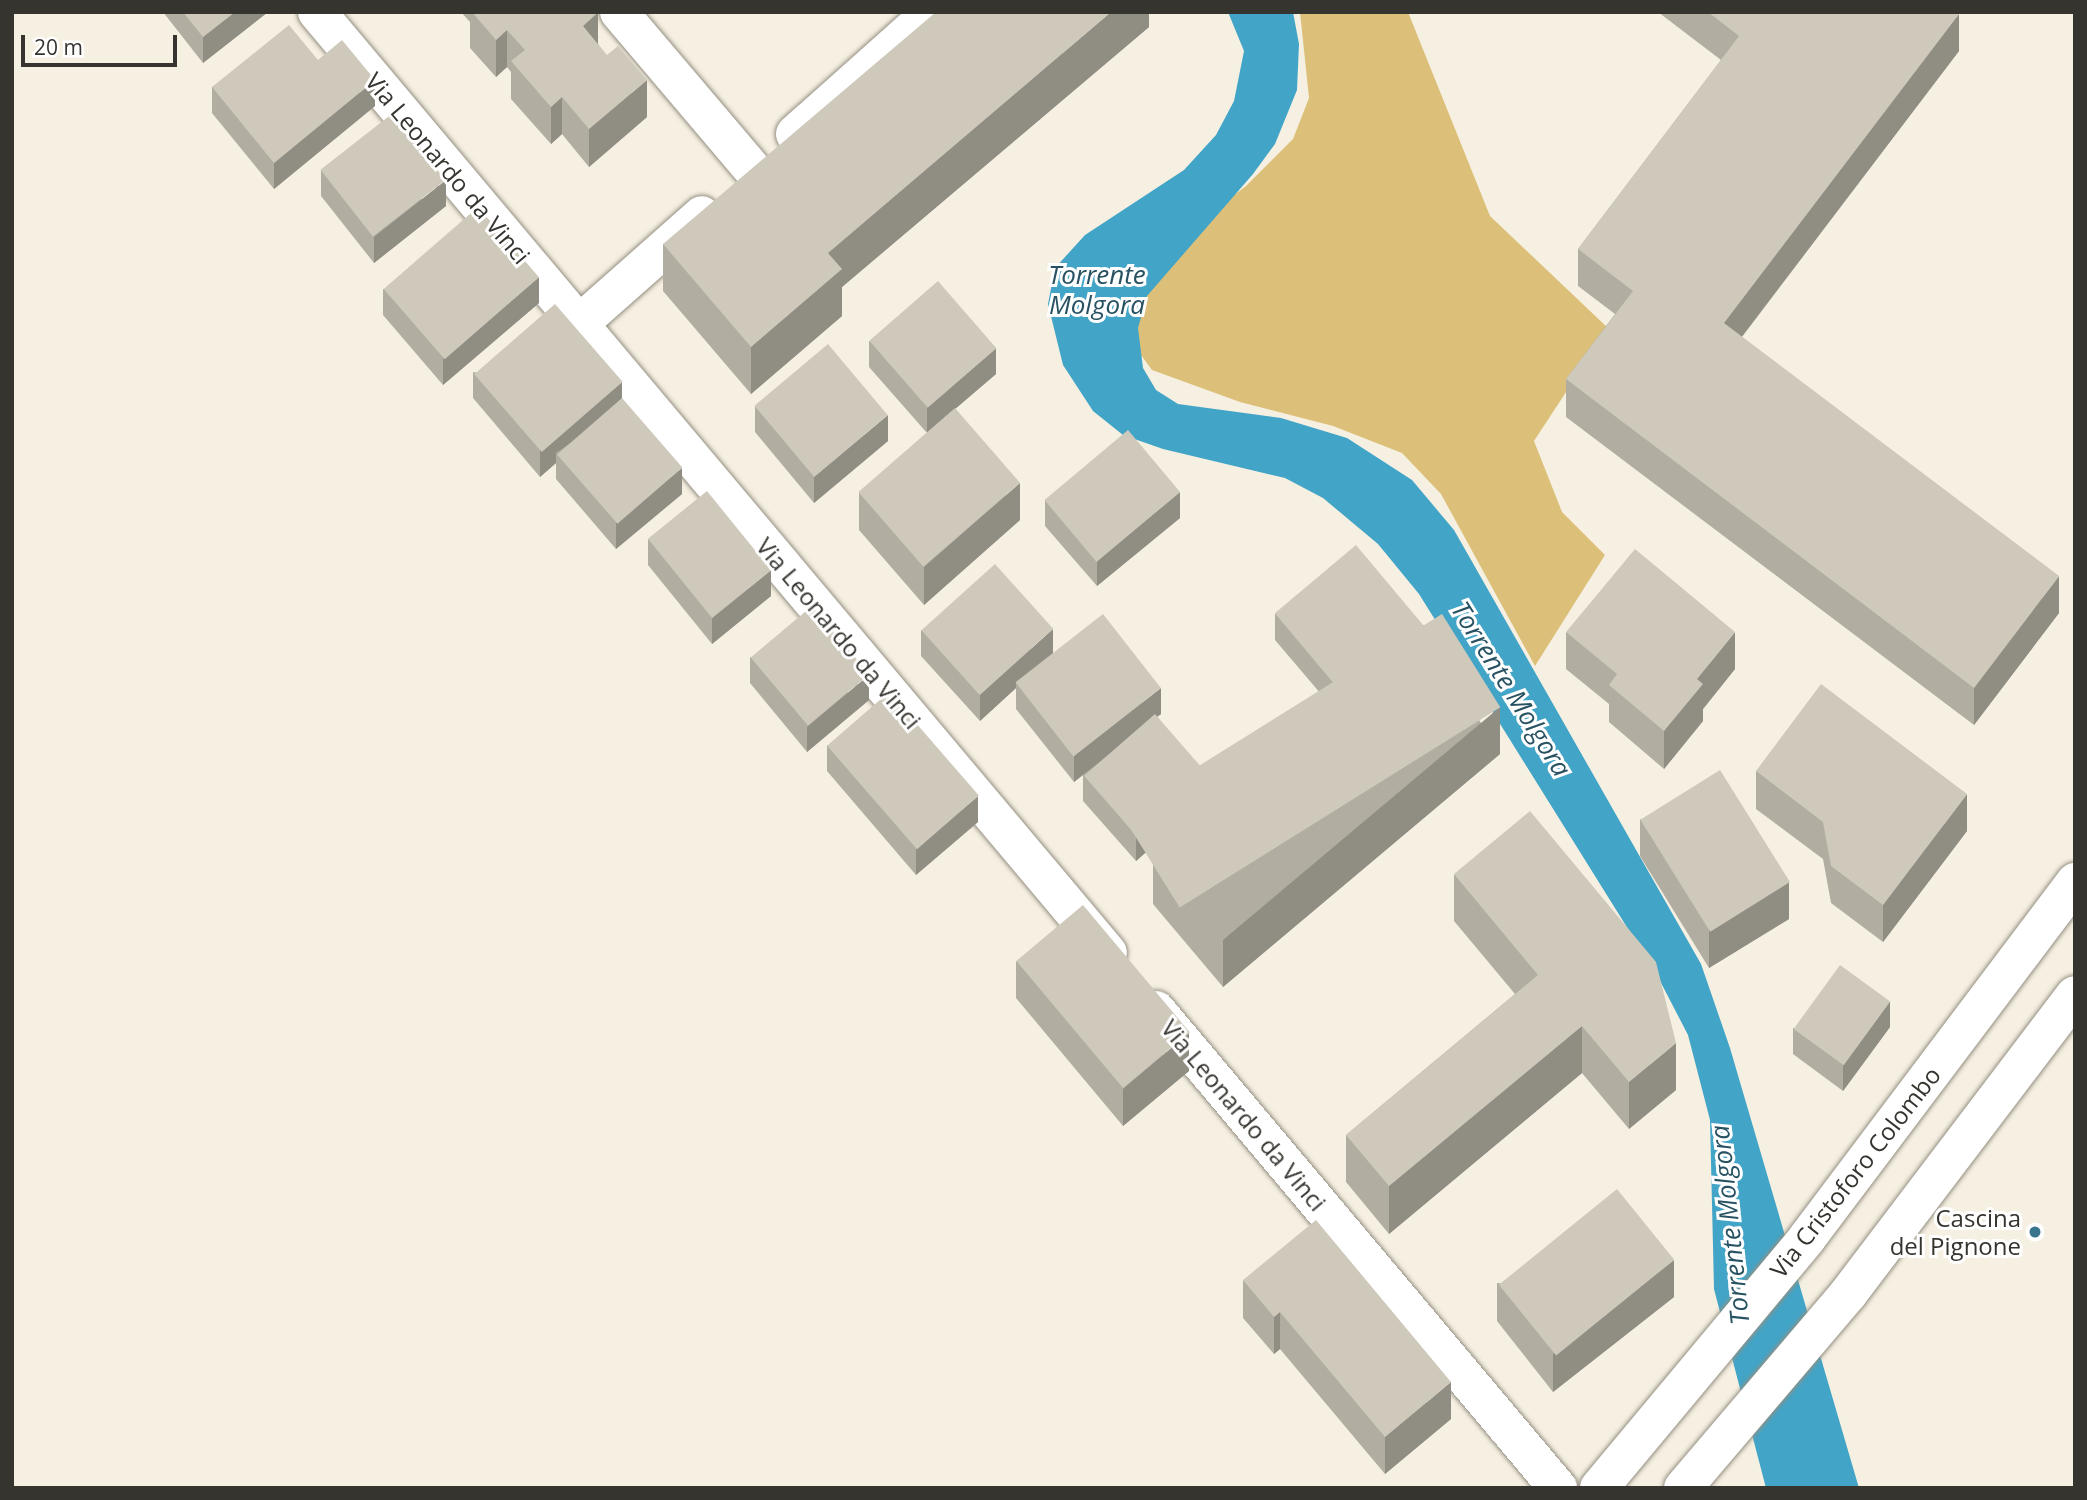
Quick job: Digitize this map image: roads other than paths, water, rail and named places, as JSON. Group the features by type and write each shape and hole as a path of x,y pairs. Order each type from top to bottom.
{"street":[{"name":"Via Leonardo da Vinci","path":"317,12 1558,1488"},
{"path":"619,12 753,170"},
{"path":"579,324 932,12"},
{"name":"Via Cristoforo Colombo","path":"1599,1488 1807,1238 2075,882"},
{"path":"1684,1486 1848,1294 2075,995"}],"water":[{"name":"Torrente Molgora","path":"1228,12 1293,12 1299,44 1297,90 1275,144 1253,174 1147,296 1138,328 1143,368 1156,390 1178,404 1281,418 1347,438 1412,480 1454,530 1701,964 1730,1048 1859,1488 1766,1488 1714,1289 1710,1120 1688,1035 1658,977 1419,594 1378,544 1323,498 1285,478 1163,449 1123,435 1093,411 1063,365 1048,304 1055,268 1085,235 1184,170 1216,135 1234,101 1244,51"}],"place":[{"name":"Cascina del Pignone","path":"2035,1232"}]}
